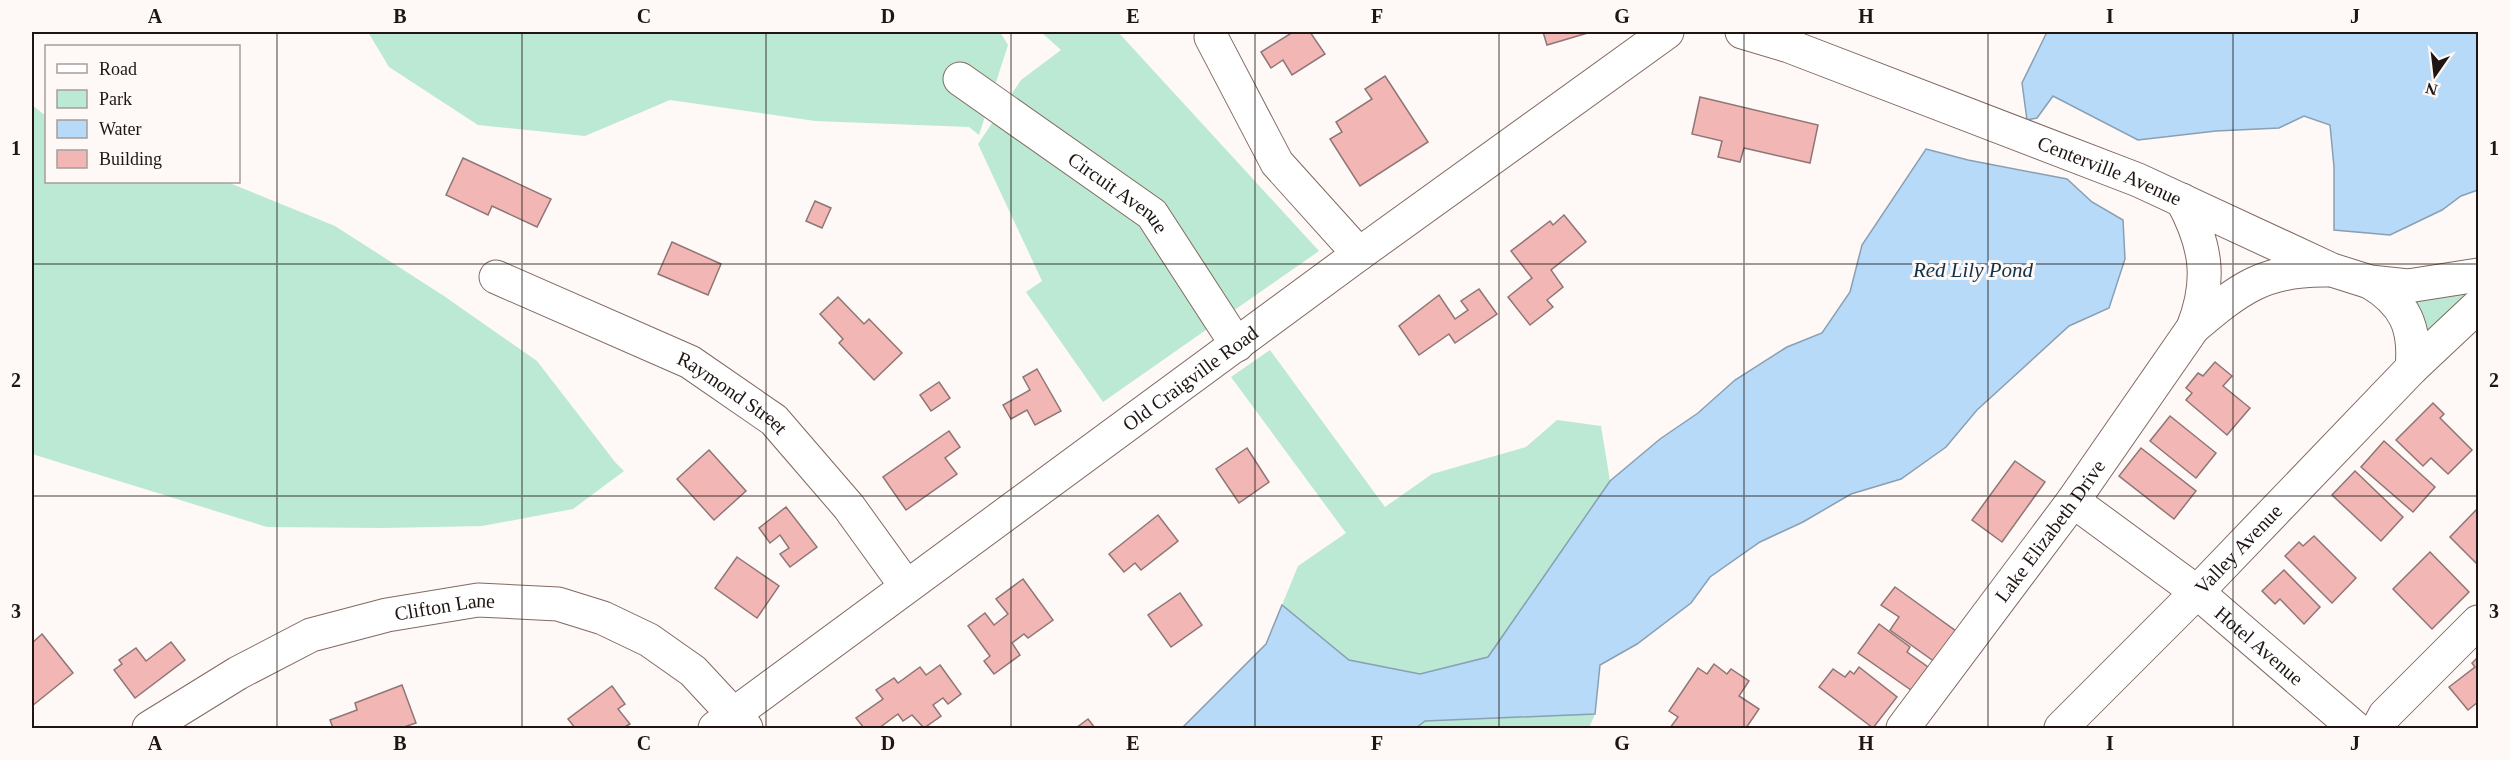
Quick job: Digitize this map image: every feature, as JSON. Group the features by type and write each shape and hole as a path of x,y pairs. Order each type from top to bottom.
{"street":[{"name":"Old Craigville Road","path":"732,724 906,586 1667,32"},
{"name":"Centerville Avenue","path":"1742,32 1789,46 2138,180 2332,270 2370,282 2408,286 2478,275"},
{"path":"1211,37 1277,163 1359,254"},
{"name":"Circuit Avenue","path":"960,79 1152,214 1237,345"},
{"name":"Lake Elizabeth Drive","path":"1902,729 2073,501 2193,328 2204,288 2205,265 2199,233 2182,200"},
{"name":"Lake Elizabeth Drive","path":"2193,328 2228,298 2262,280 2293,271 2332,270"},
{"name":"Raymond Street","path":"496,277 690,362 774,420 849,507 906,586"},
{"path":"2370,282 2387,292 2405,314 2413,338 2412,368"},
{"name":"Valley Avenue","path":"2061,729 2197,592 2412,368 2478,306"},
{"name":"Hotel Avenue","path":"2073,501 2197,592 2355,729"},
{"name":"Clifton Lane","path":"149,729 238,673 311,635 387,615 478,600 558,604 603,618 649,640 693,671 732,724"},
{"path":"2378,729 2385,715 2478,622"}],"green space":[{"path":"368,32 1000,32 1008,45 979,135 969,127 815,121 670,100 585,136 478,125 389,67"},
{"path":"1041,32 1118,32 1319,251 1103,402 1026,292 1042,281 978,144 1021,80 1061,50"},
{"path":"32,105 45,115 45,183 229,183 335,226 444,296 537,361 624,471 573,509 482,526 267,527 32,454"},
{"path":"2475,288 2428,336 2414,300"},
{"path":"1270,350 1385,507 1432,474 1526,447 1557,420 1601,426 1610,481 1488,657 1420,674 1349,660 1282,605 1298,566 1346,533 1231,377"},
{"path":"1595,714 1589,728 1416,728 1425,721"}],"water":[{"path":"2047,32 2478,32 2478,190 2461,196 2442,210 2390,235 2334,230 2334,167 2330,125 2304,116 2279,128 2216,131 2138,140 2053,96 2037,118 2027,120 2022,83"},
{"name":"Red Lily Pond","path":"1926,149 1968,160 2067,179 2092,202 2123,220 2125,259 2109,308 2069,326 1977,410 1946,447 1901,479 1851,494 1803,522 1760,542 1710,577 1691,603 1637,644 1600,665 1595,714 1425,721 1416,728 1182,728 1266,644 1282,605 1349,660 1420,674 1488,657 1610,481 1660,439 1698,413 1735,380 1787,347 1822,333 1850,292 1862,245"}],"building":[{"path":"1293,32 1310,32 1325,54 1292,75 1283,60 1271,68 1261,52"},
{"path":"1543,32 1591,32 1547,45"},
{"path":"1385,76 1428,142 1360,186 1330,139 1342,132 1336,122 1372,99 1365,89"},
{"path":"1700,97 1818,125 1810,163 1744,148 1740,162 1718,157 1722,141 1692,134"},
{"path":"463,158 551,199 537,227 492,206 488,215 446,195"},
{"path":"815,201 831,208 822,228 806,221"},
{"path":"1564,215 1586,242 1551,270 1563,287 1547,300 1553,307 1530,325 1508,297 1532,278 1511,251 1550,221 1553,225"},
{"path":"672,242 721,264 708,295 658,274"},
{"path":"1479,289 1497,314 1455,343 1449,334 1419,355 1399,326 1439,295 1455,319 1468,310 1461,301"},
{"path":"838,297 864,324 869,319 902,353 874,380 839,343 843,339 820,314"},
{"path":"2215,362 2232,376 2223,386 2250,408 2227,435 2186,400 2192,393 2186,388 2198,373 2203,376"},
{"path":"1037,369 1061,411 1035,425 1027,410 1011,419 1003,405 1030,390 1023,377"},
{"path":"939,382 950,398 931,411 920,395"},
{"path":"2433,403 2444,414 2440,418 2472,450 2448,474 2431,458 2423,466 2396,440"},
{"path":"2170,416 2216,453 2196,478 2150,441"},
{"path":"949,431 960,447 945,458 957,474 906,510 883,477"},
{"path":"2384,441 2435,487 2413,512 2361,467"},
{"path":"1247,448 1269,482 1239,503 1216,469"},
{"path":"2141,448 2196,491 2174,519 2119,476"},
{"path":"709,450 746,491 714,520 677,479"},
{"path":"2015,461 2045,482 2002,542 1972,520"},
{"path":"2355,471 2403,517 2381,541 2332,495"},
{"path":"786,507 817,547 790,567 780,554 789,548 780,535 770,543 759,528"},
{"path":"2478,508 2478,565 2450,537"},
{"path":"1158,515 1178,541 1141,570 1135,563 1124,572 1109,554"},
{"path":"2314,536 2356,578 2332,603 2285,556 2299,542 2303,546"},
{"path":"2430,552 2469,592 2432,629 2393,589"},
{"path":"737,557 779,586 757,618 715,588"},
{"path":"2284,570 2320,607 2304,624 2280,599 2275,604 2262,591"},
{"path":"1023,579 1053,620 1028,638 1024,634 1012,643 1020,655 994,674 984,661 990,656 968,626 985,613 994,625 1008,614 996,599"},
{"path":"1895,587 1956,631 1935,662 1890,630 1899,617 1881,605"},
{"path":"1180,593 1202,625 1171,647 1148,615"},
{"path":"1879,624 1910,647 1907,652 1928,667 1911,690 1858,653"},
{"path":"42,634 73,673 32,706 32,643"},
{"path":"171,642 185,660 135,698 114,670 122,664 119,660 136,648 146,661"},
{"path":"2478,657 2478,702 2468,710 2449,687 2475,667 2472,663"},
{"path":"1714,664 1727,674 1731,669 1749,681 1739,696 1759,709 1746,728 1670,728 1678,717 1669,711 1698,668 1707,674"},
{"path":"940,665 961,694 948,704 943,698 933,705 941,716 924,728 912,715 903,721 898,714 879,728 864,728 856,718 883,699 876,690 894,678 898,683 920,667 926,675"},
{"path":"1859,667 1897,697 1873,728 1819,687 1833,669 1845,677 1850,671 1854,674"},
{"path":"402,685 416,723 401,728 333,728 330,720 357,710 355,703"},
{"path":"612,686 625,704 618,709 630,724 623,728 575,728 568,719"},
{"path":"1088,719 1095,728 1076,728"}]}
